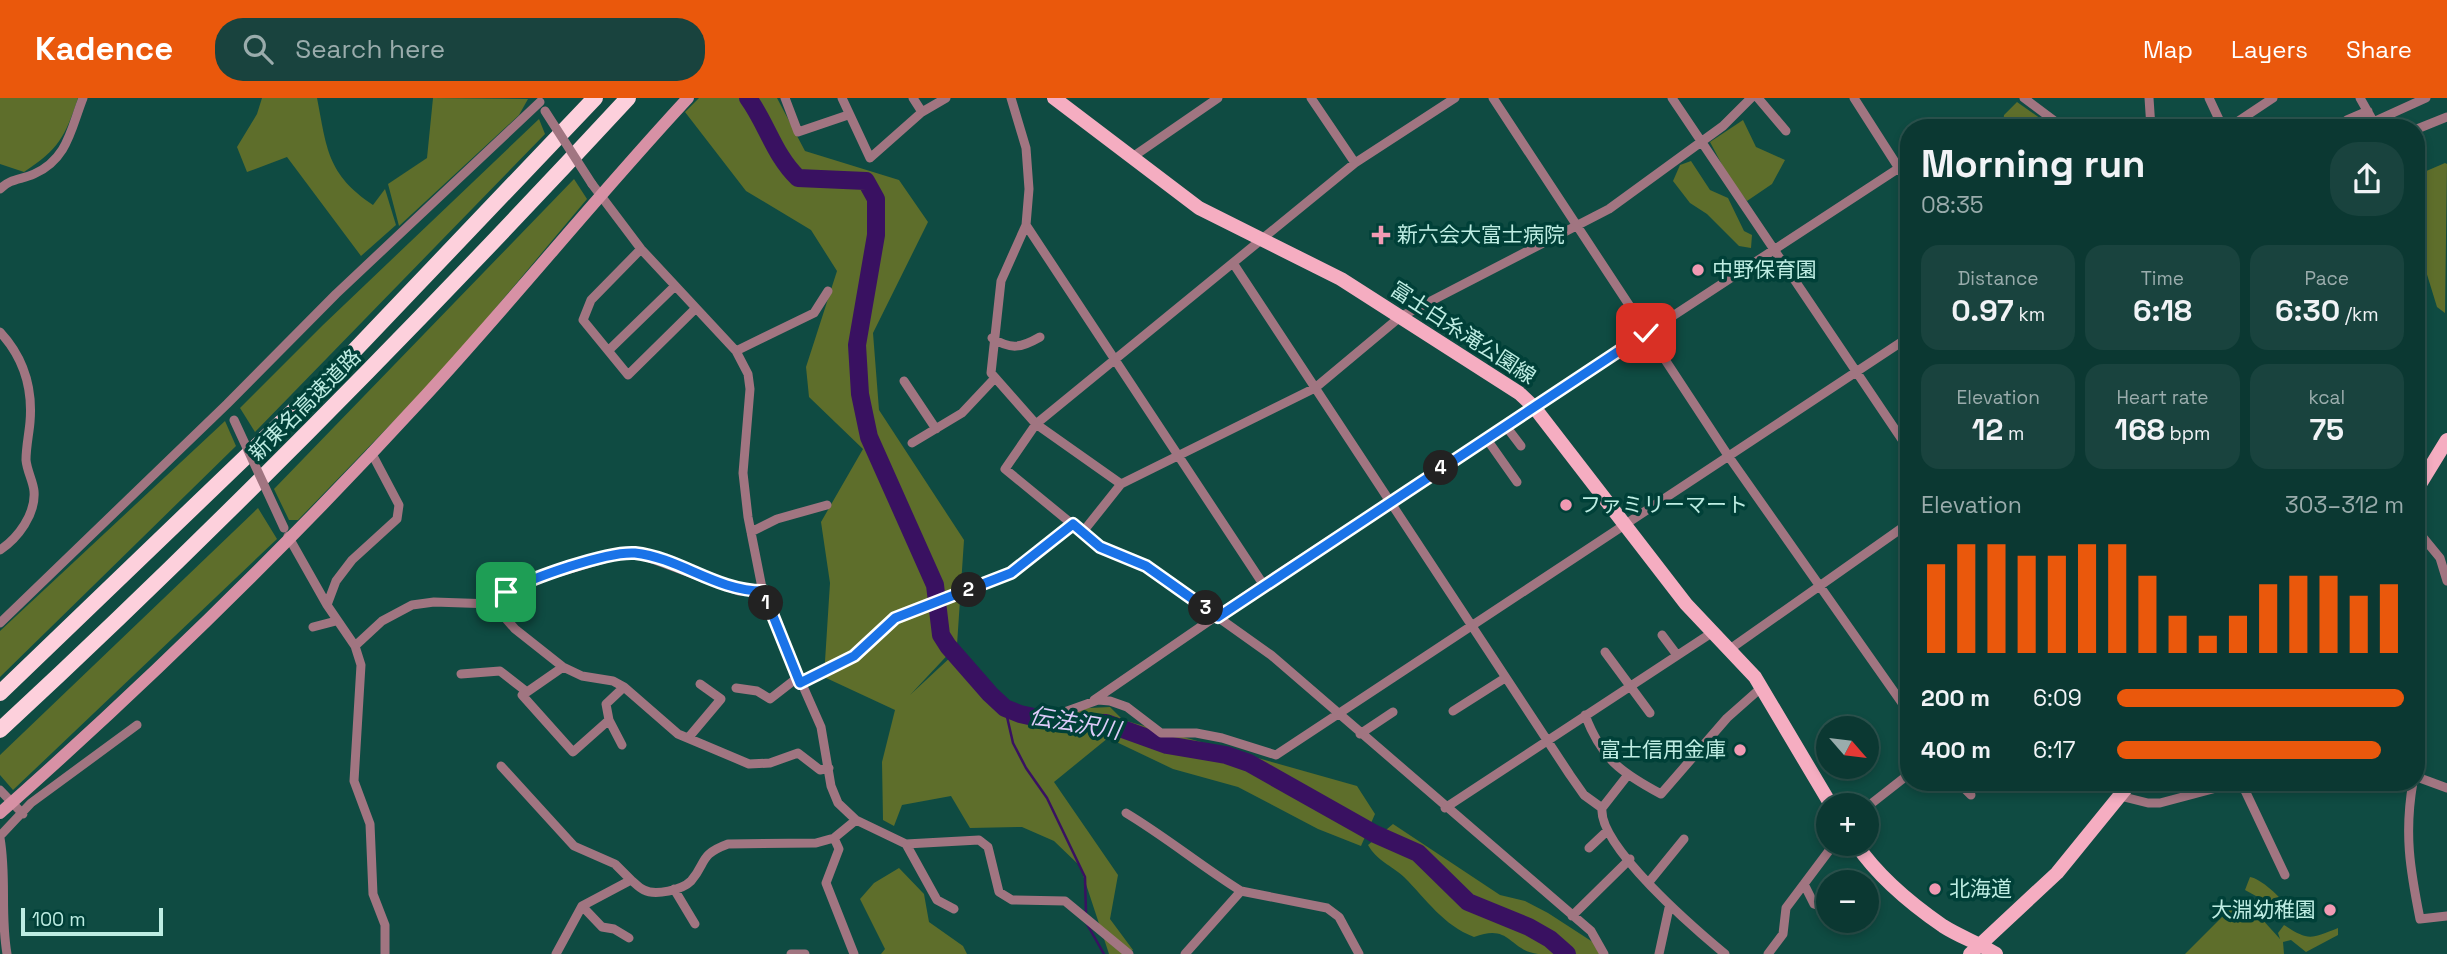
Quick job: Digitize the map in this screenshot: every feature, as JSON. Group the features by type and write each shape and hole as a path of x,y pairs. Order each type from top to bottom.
{"highway":[{"name":"新東名高速道路","path":"0,693 333,373 595,98"},
{"name":"新東名高速道路","path":"0,730 140,598 335,405 628,98"}],"main road":[{"name":"富士白糸滝公園線","path":"1054,98 1199,208 1341,279 1493,375 1534,407 1686,604 1762,687 1824,793"},
{"path":"2425,471 2447,440"},
{"path":"1969,954 2057,873 2124,791"},
{"path":"1865,856 1922,911 1996,954"}],"street":[{"path":"0,188 10,179 31,176 46,168 63,150 74,132 83,98"},
{"path":"0,813 6,796 142,684 426,395 596,189 688,98"},
{"path":"785,98 799,132 848,115"},
{"path":"842,98 870,158 922,112 946,98"},
{"path":"914,98 922,112"},
{"path":"1011,98 1026,148 1029,189 1026,225 1001,281 990,363 994,379 1036,424 1121,484"},
{"path":"1131,158 1218,98"},
{"path":"1311,98 1355,163"},
{"path":"1455,98 1355,163 1036,424 1005,470 1100,547 1146,566 1271,655 1337,715 1591,932 1604,954"},
{"path":"1493,98 1729,457 1900,700"},
{"path":"1672,98 1900,437"},
{"path":"1758,98 1786,131"},
{"path":"1089,704 1263,584 1391,503 1505,425 1899,168 1854,98"},
{"path":"2024,98 2052,119"},
{"path":"2149,98 2150,119"},
{"path":"2209,98 2219,119"},
{"path":"2244,118 2273,98"},
{"path":"2360,98 2372,119"},
{"path":"2386,119 2426,98"},
{"path":"2,621 228,404 336,294 539,100 596,189 641,249 736,351 748,374 750,389 743,473 763,591 799,681 821,727 838,803 856,820 906,844 979,840 988,847 999,892 1012,900 1065,901 1105,937 1129,954"},
{"path":"1082,533 1121,484 1315,388 1400,317 1609,209 1701,142 1747,100"},
{"path":"2349,119 2368,111"},
{"path":"2425,126 2447,117"},
{"path":"1026,225 1263,584"},
{"path":"641,249 591,300 583,320 628,375 695,309"},
{"path":"1233,263 1584,795 1602,807 1606,832 1669,908 1725,954"},
{"path":"610,350 675,286"},
{"path":"736,351 814,313 828,291"},
{"path":"0,332 20,357 28,378 31,406 26,458 34,489 34,502 19,535 0,550"},
{"path":"992,338 1013,348 1024,346 1040,337"},
{"path":"1056,715 1089,704 1110,701 1127,707 1161,733 1209,735 1276,755 1900,343"},
{"path":"912,443 962,413 994,379"},
{"path":"904,381 936,429"},
{"path":"228,404 287,534 336,621 355,646 361,665 354,780 370,824 373,894 385,925 385,954"},
{"path":"1505,425 1521,446"},
{"path":"1486,438 1517,482"},
{"path":"327,606 336,581 352,560 397,519 399,505 371,452"},
{"path":"751,532 777,519 827,505"},
{"path":"736,688 757,691 770,699 799,681 854,656 880,629 905,614 1011,573 1073,524"},
{"path":"1730,649 1900,529"},
{"path":"2425,539 2444,559 2447,581"},
{"path":"355,646 382,621 412,605 434,602 493,604 523,583 621,554 636,553 739,591 763,591"},
{"path":"493,604 515,629 563,667 582,676 613,681 624,687 678,734 749,764 770,763 798,753 820,770 829,768"},
{"path":"313,627 336,621"},
{"path":"1445,808 1713,632"},
{"path":"1662,635 1677,655"},
{"path":"1605,652 1650,713"},
{"path":"563,667 522,695 573,752 609,720"},
{"path":"461,674 499,671 527,692"},
{"path":"1453,711 1505,678"},
{"path":"689,737 721,699 700,684"},
{"path":"622,745 609,720 606,704 624,687"},
{"path":"1585,715 1597,746 1628,776 1661,794 1727,718 1762,687"},
{"path":"1360,734 1393,712"},
{"path":"7,954 0,925 5,869 0,837 31,803 137,725"},
{"path":"501,766 574,846 615,864 645,891 657,893 674,889 692,880 704,857 728,844 816,843 834,838 856,820"},
{"path":"1602,807 1628,776"},
{"path":"2425,780 2447,788"},
{"path":"1879,798 1900,781"},
{"path":"1966,791 1970,795"},
{"path":"2120,796 2160,803 2206,791"},
{"path":"2244,791 2285,875"},
{"path":"2411,791 2407,816 2410,844 2407,856 2420,919 2447,916"},
{"path":"6,796 23,814"},
{"path":"1126,813 1163,835 1193,861 1241,891 1298,900 1327,908 1339,917 1359,954"},
{"path":"1589,848 1606,832"},
{"path":"834,838 839,849 826,883 854,954"},
{"path":"1649,882 1684,839"},
{"path":"906,844 937,900 954,909"},
{"path":"1768,954 1783,934 1786,908 1825,856"},
{"path":"1572,916 1630,859"},
{"path":"556,954 582,906 631,880"},
{"path":"1804,884 1816,905"},
{"path":"674,889 695,923"},
{"path":"1185,954 1241,891"},
{"path":"582,906 602,927 614,929 629,939"},
{"path":"1659,954 1661,932 1669,908"},
{"path":"791,954 805,954"}],"green space":[{"path":"0,98 78,98 59,141 24,172 0,164"},
{"path":"262,98 317,98 327,146 346,182 373,205 385,189 396,225 361,256 287,157 247,172 237,147 257,114"},
{"path":"433,98 528,99 519,115 399,226 388,184 427,158"},
{"path":"699,98 777,98 805,151 899,180 928,222 873,333 879,410 964,540 957,645 910,695 954,654 1006,712 1110,707 1123,720 1357,786 1375,814 1361,846 1318,829 1238,787 1173,769 1108,738 1054,782 1118,875 1110,919 1133,950 1126,954 1109,954 1080,866 1054,841 1022,827 970,828 951,796 902,805 894,826 883,820 882,762 895,710 824,677 830,583 821,522 863,449 809,397 806,367 837,271 811,230 746,191 685,112"},
{"path":"2017,102 2041,119 2004,119 2004,115"},
{"path":"539,119 545,134 255,432 240,408"},
{"path":"1743,120 1756,147 1785,160 1772,184 1747,201 1728,176 1710,142"},
{"path":"1691,161 1710,190 1728,198 1744,231 1752,235 1751,248 1739,246 1707,214 1690,203 1673,181 1680,165"},
{"path":"2447,164 2445,313 2437,307 2425,268 2425,172"},
{"path":"574,179 587,199 447,366 298,520 289,520 274,489"},
{"path":"225,421 236,446 0,677 0,631"},
{"path":"258,508 277,539 13,790 0,775 0,755"},
{"path":"1393,824 1500,895 1525,901 1548,913 1602,948 1605,954 1538,954 1528,952 1503,935 1495,933 1474,937 1453,926 1368,845"},
{"path":"899,868 924,894 929,922 963,946 967,954 881,954 885,949 860,899 874,883"},
{"path":"2250,877 2273,891 2290,913 2278,921 2273,917 2265,901 2245,890"},
{"path":"2242,897 2280,939 2278,933 2284,925 2310,937 2338,928 2338,935 2306,952 2291,940 2283,942 2284,954 2185,954"}],"waterway":[{"name":"伝法沢川","path":"748,98 783,159 798,178 866,181 876,199 876,235 857,345 860,394 869,437 935,585 941,635 990,694 1005,708 1020,714 1056,722 1106,723 1167,745 1226,755 1249,763 1375,834 1418,853 1468,902 1529,927 1550,939 1567,954"},
{"path":"1005,708 1013,743 1047,798 1085,877 1086,914"},
{"path":"1087,924 1104,954"}],"place":[{"name":"新六会大富士病院","path":"1381,235"},
{"name":"中野保育園","path":"1698,270"},
{"name":"ファミリーマート","path":"1566,505"},
{"name":"富士信用金庫","path":"1740,750"},
{"name":"北海道","path":"1935,889"},
{"name":"大淵幼稚園","path":"2330,910"}],"route":[{"path":"506,592 523,583 607,557 636,553 739,591 763,591 800,683 854,656 880,629 895,618 1011,573 1073,524 1100,547 1146,566 1218,617 1263,584 1391,503 1646,333"}]}
